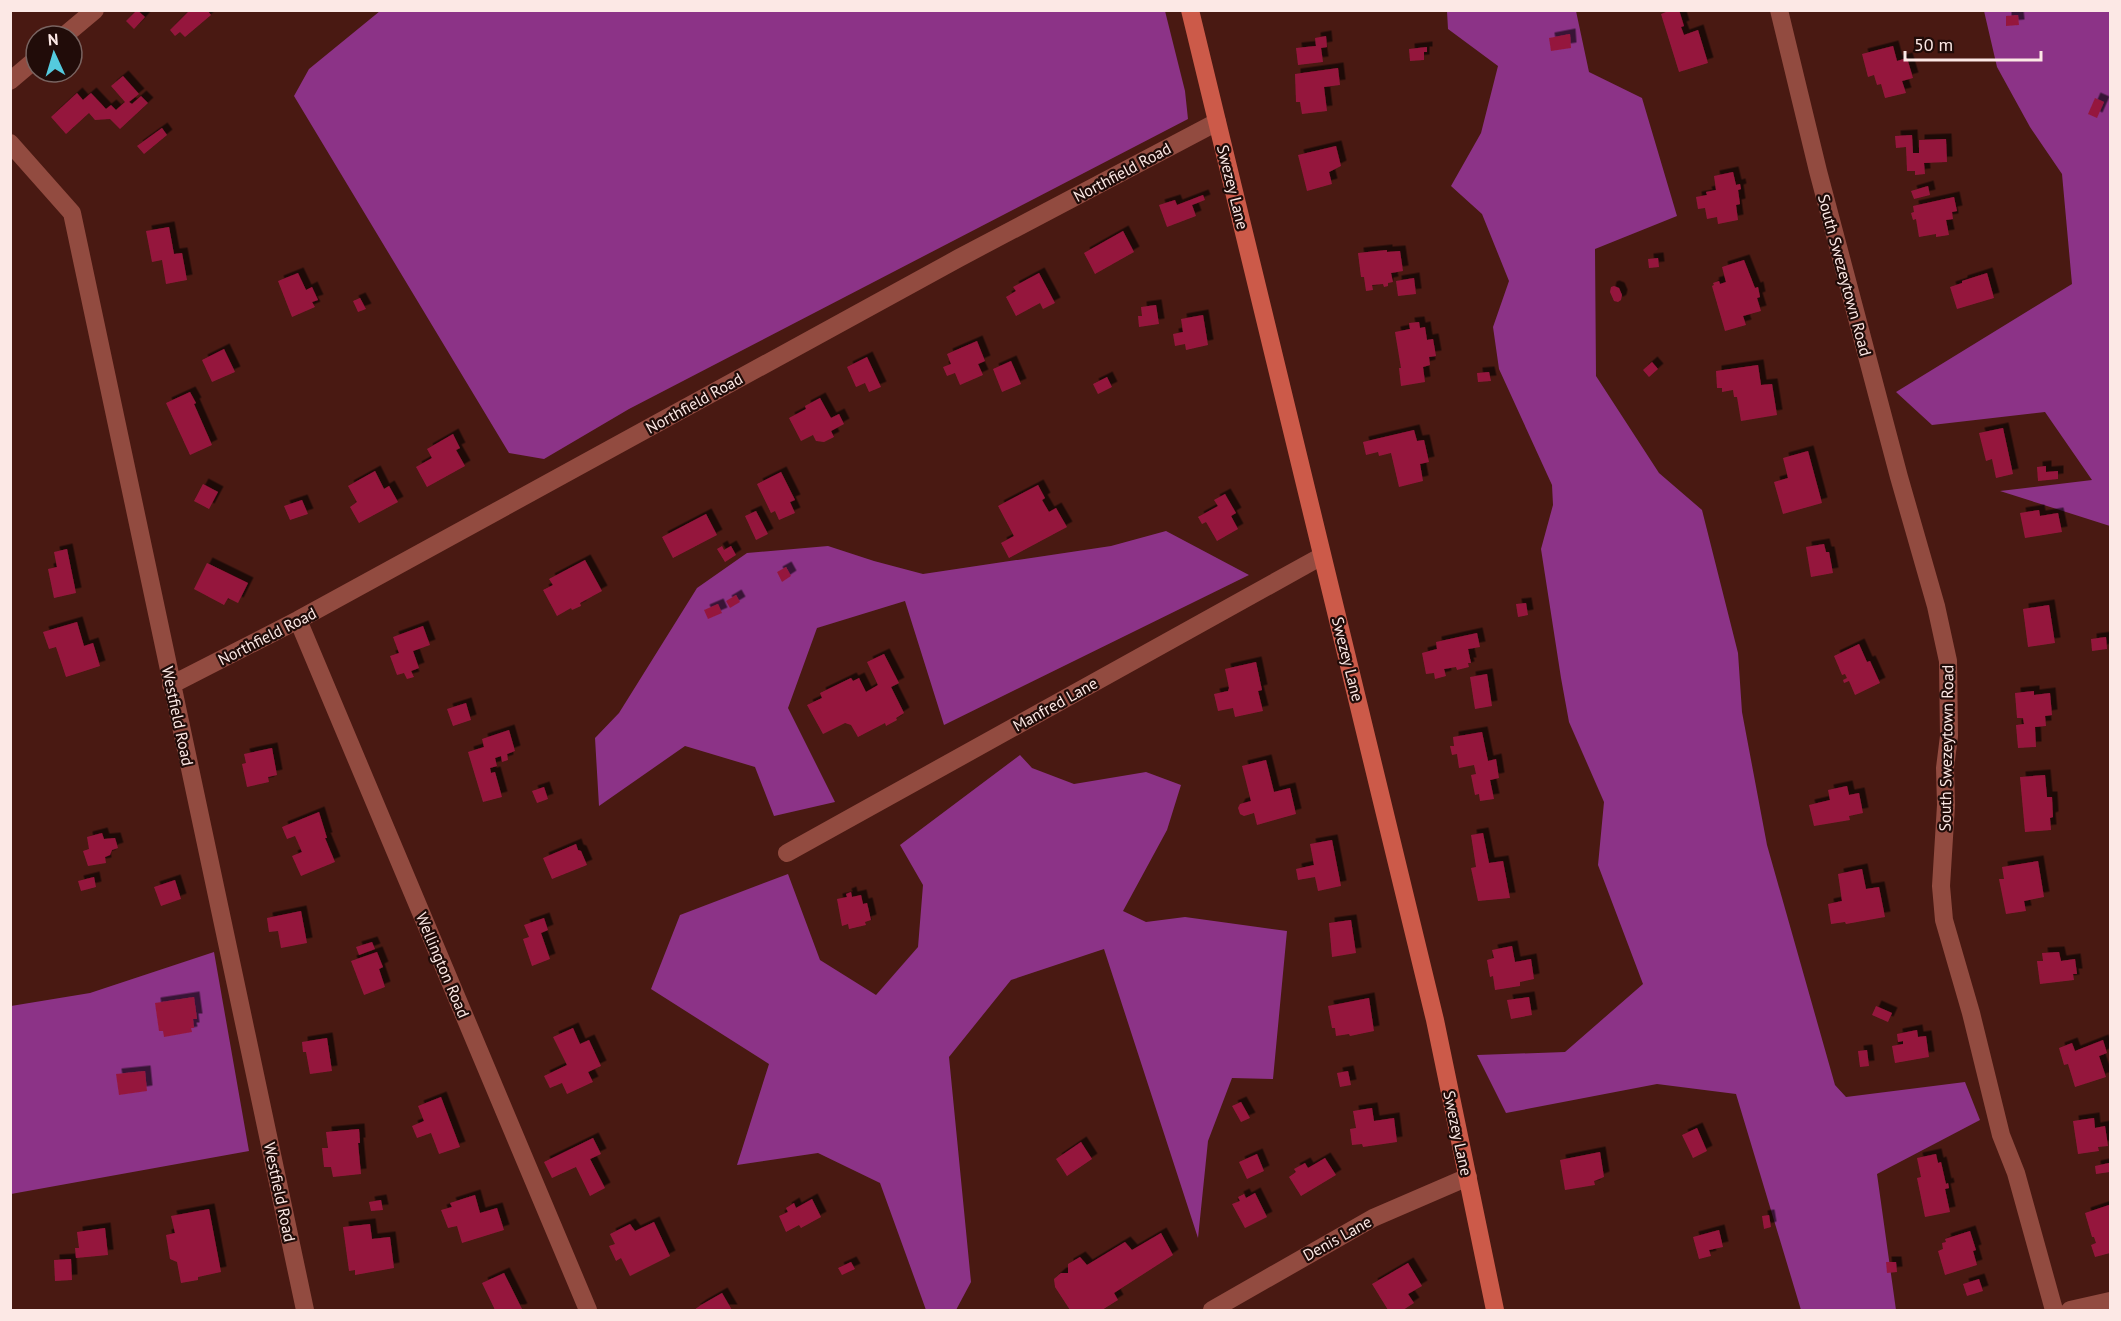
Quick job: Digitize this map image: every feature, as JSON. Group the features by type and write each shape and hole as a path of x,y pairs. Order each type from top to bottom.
{"street":[{"path":"78,24 95,10"},
{"name":"Swezey Lane","path":"1190,10 1435,1020 1495,1311"},
{"name":"South Swezeytown Road","path":"1779,10 1818,171 1899,477 1936,606 1948,661 1946,805 1941,886 1944,920 1971,1013 2001,1135 2016,1173 2054,1311"},
{"path":"10,81 24,69"},
{"name":"Northfield Road","path":"171,685 298,620 959,258 1217,122"},
{"name":"Westfield Road","path":"10,143 72,213 305,1311"},
{"name":"Manfred Lane","path":"787,853 1322,556"},
{"name":"Wellington Road","path":"298,620 588,1311"},
{"name":"Denis Lane","path":"1212,1311 1373,1218 1468,1177"},
{"path":"2070,1311 2110,1301"}],"shaded area":[{"path":"380,11 1165,11 1185,91 1188,119 629,409 544,459 509,453 294,96 309,69"},
{"path":"1447,11 1576,11 1589,72 1642,98 1677,216 1595,249 1596,376 1659,473 1702,510 1738,653 1742,712 1767,845 1835,1085 1846,1097 1965,1082 1980,1120 1877,1174 1896,1310 1801,1310 1736,1094 1657,1084 1506,1113 1477,1055 1565,1052 1643,984 1598,865 1604,802 1569,722 1541,549 1553,505 1552,485 1499,369 1493,327 1509,281 1482,214 1451,186 1481,133 1498,66 1448,29"},
{"path":"1984,11 2110,11 2110,526 2000,491 2092,480 2045,412 1932,425 1896,392 2072,284 2062,174 2030,127 1997,67"},
{"path":"1166,531 1249,575 944,725 905,601 817,628 788,708 835,802 774,816 755,767 685,746 599,806 595,738 619,713 697,588 747,553 828,546 923,574 1111,546"},
{"path":"1020,755 1032,768 1074,784 1146,772 1181,785 1167,830 1123,911 1146,922 1185,917 1287,931 1273,1079 1232,1078 1208,1141 1198,1238 1104,949 1011,980 949,1057 971,1282 956,1310 926,1310 880,1183 818,1153 737,1165 769,1064 651,989 680,915 788,874 820,960 876,995 918,947 923,885 900,845"},
{"path":"214,952 249,1151 11,1194 11,1006 90,993"}],"building":[{"path":"137,10 145,17 134,29 126,21"},
{"path":"187,10 207,10 211,15 185,37 180,32 175,36 170,30 188,12"},
{"path":"1679,10 1684,35 1698,30 1708,63 1679,72 1661,14"},
{"path":"2018,15 2019,25 2006,26 2006,16"},
{"path":"1570,34 1571,48 1551,51 1549,38"},
{"path":"1326,36 1327,47 1321,48 1323,62 1298,65 1296,48 1316,46 1315,38"},
{"path":"1893,46 1897,61 1907,58 1913,78 1902,81 1906,93 1885,98 1881,84 1877,85 1874,75 1868,77 1862,54"},
{"path":"1427,47 1424,60 1410,61 1409,49"},
{"path":"1338,68 1340,85 1324,87 1327,111 1302,114 1300,102 1296,102 1295,74"},
{"path":"123,76 139,94 129,102 132,104 141,96 148,103 120,129 110,119 95,120 89,113 66,134 51,117 77,93 83,100 91,93 106,109 111,105 116,110 125,102 111,86"},
{"path":"2095,98 2104,102 2097,118 2088,114"},
{"path":"162,128 167,135 144,154 137,146"},
{"path":"1912,135 1913,153 1919,153 1919,140 1946,139 1947,162 1924,163 1925,174 1915,175 1915,171 1907,171 1906,147 1896,148 1895,136"},
{"path":"1336,146 1341,166 1329,172 1332,184 1307,191 1298,155"},
{"path":"1733,172 1736,185 1740,184 1741,189 1738,190 1740,204 1736,205 1738,220 1718,224 1717,217 1707,219 1705,208 1698,209 1696,197 1716,190 1714,176"},
{"path":"1928,186 1930,195 1914,199 1911,191"},
{"path":"1203,195 1205,200 1192,205 1196,216 1167,227 1159,205 1175,200 1177,205"},
{"path":"1954,197 1957,211 1952,212 1953,219 1946,220 1949,235 1936,237 1936,234 1919,237 1916,219 1913,220 1911,213 1914,212 1913,206"},
{"path":"169,227 174,254 182,253 187,280 166,284 162,260 152,262 146,231"},
{"path":"1123,231 1134,252 1095,274 1084,253"},
{"path":"1387,250 1387,252 1400,251 1403,271 1391,273 1393,282 1388,283 1388,286 1372,285 1373,290 1366,291 1364,277 1361,277 1358,253"},
{"path":"1658,258 1659,267 1649,268 1648,259"},
{"path":"1744,260 1755,288 1758,287 1760,297 1757,298 1761,311 1743,316 1746,325 1725,331 1712,286 1713,283 1719,281 1720,284 1726,282 1722,267"},
{"path":"298,273 306,290 312,287 318,300 312,302 315,307 292,317 278,281"},
{"path":"1039,273 1055,303 1043,309 1040,303 1016,316 1006,297 1016,291 1013,287"},
{"path":"1987,273 1994,298 1957,309 1950,287"},
{"path":"1414,278 1416,294 1398,296 1396,281"},
{"path":"1611,287 1619,288 1622,295 1618,302 1614,301 1610,292"},
{"path":"360,298 366,309 358,312 353,301"},
{"path":"1156,305 1159,324 1139,327 1138,316 1142,316 1141,307"},
{"path":"1203,315 1208,345 1186,350 1185,344 1175,346 1173,334 1183,332 1181,319"},
{"path":"1419,322 1420,328 1425,327 1427,340 1433,339 1436,356 1429,357 1430,365 1423,367 1425,382 1401,386 1399,368 1401,368 1395,332 1410,329 1409,323"},
{"path":"977,341 985,361 978,364 983,375 960,385 955,373 947,376 943,367 951,364 947,354"},
{"path":"224,349 235,372 212,382 202,360"},
{"path":"867,357 881,387 869,392 865,383 856,387 847,367"},
{"path":"1011,361 1021,384 1002,392 993,369"},
{"path":"1652,362 1658,369 1649,377 1643,370"},
{"path":"1758,365 1761,385 1772,384 1777,415 1741,421 1737,397 1734,397 1733,390 1722,392 1722,388 1717,388 1716,371"},
{"path":"1489,372 1491,381 1478,382 1477,373"},
{"path":"1107,377 1112,387 1098,394 1093,384"},
{"path":"190,392 212,445 190,455 166,403"},
{"path":"820,398 831,418 839,414 844,424 831,431 834,437 824,442 816,441 813,435 801,441 789,418"},
{"path":"2003,428 2013,474 1996,478 1992,459 1986,461 1979,433"},
{"path":"1414,430 1417,441 1424,440 1429,462 1420,464 1423,481 1399,487 1391,453 1379,456 1378,452 1366,455 1363,442"},
{"path":"453,434 460,448 456,450 465,466 427,487 416,467 432,458 427,449"},
{"path":"1808,451 1822,503 1783,514 1774,482 1788,478 1783,458"},
{"path":"2046,466 2046,472 2058,471 2058,479 2038,481 2037,467"},
{"path":"375,471 384,489 389,486 398,502 359,523 350,507 357,502 348,486"},
{"path":"781,472 795,500 790,502 795,513 779,520 775,511 771,513 757,484"},
{"path":"203,484 218,492 209,509 194,501"},
{"path":"1038,485 1045,498 1042,500 1049,512 1056,508 1067,527 1009,558 1001,543 1014,536 998,506"},
{"path":"1225,494 1236,513 1231,516 1238,529 1217,541 1206,522 1202,524 1198,517 1218,506 1214,500"},
{"path":"302,500 308,514 290,520 284,506"},
{"path":"2039,510 2040,516 2058,513 2062,532 2025,538 2020,513"},
{"path":"756,511 768,534 756,540 745,516"},
{"path":"706,514 717,535 673,558 662,537"},
{"path":"1824,544 1826,552 1829,552 1833,573 1811,577 1806,547"},
{"path":"722,546 724,550 731,546 736,555 725,562 717,549"},
{"path":"67,549 76,593 54,598 48,569 57,567 54,552"},
{"path":"585,560 602,591 580,603 581,606 572,610 571,608 557,616 543,590 553,585 549,579"},
{"path":"207,563 248,583 238,603 228,598 224,605 194,589"},
{"path":"786,567 791,576 782,582 777,572"},
{"path":"736,595 740,602 730,608 726,601"},
{"path":"1526,603 1528,615 1518,617 1516,604"},
{"path":"718,604 722,613 708,619 704,610"},
{"path":"2049,605 2055,643 2028,647 2023,609"},
{"path":"77,622 84,646 93,643 100,666 66,677 56,647 49,649 43,632"},
{"path":"423,626 430,645 413,651 419,668 411,671 414,677 407,679 404,673 397,675 390,656 399,653 393,637"},
{"path":"1477,633 1480,647 1468,649 1471,663 1468,663 1469,667 1457,670 1456,667 1444,669 1446,676 1435,679 1434,673 1426,674 1422,653 1437,649 1436,642"},
{"path":"2106,637 2107,649 2092,651 2091,639"},
{"path":"1859,644 1880,683 1855,695 1849,681 1844,683 1843,680 1847,678 1845,674 1842,675 1834,656"},
{"path":"884,654 899,683 891,687 904,713 886,726 885,723 858,737 851,725 845,723 823,734 807,705 822,698 820,693 851,678 853,681 859,678 866,692 878,685 867,662"},
{"path":"1256,662 1262,690 1258,691 1263,711 1235,717 1233,708 1218,711 1214,694 1228,691 1229,688 1225,669"},
{"path":"1487,674 1492,706 1475,709 1470,677"},
{"path":"2034,691 2034,695 2050,693 2052,715 2045,716 2046,726 2035,727 2036,747 2018,748 2016,725 2024,724 2023,718 2017,718 2015,693"},
{"path":"466,703 471,720 453,726 447,709"},
{"path":"509,730 515,751 507,754 508,760 502,762 501,756 495,758 497,766 490,768 491,773 495,772 502,797 483,802 468,752 484,747 482,739"},
{"path":"1482,732 1488,761 1496,759 1499,778 1490,780 1494,799 1480,801 1479,794 1475,795 1471,775 1476,774 1474,765 1459,768 1457,754 1452,755 1450,746 1454,746 1453,737"},
{"path":"272,748 277,775 268,777 269,782 247,787 242,764 246,763 244,754"},
{"path":"1266,760 1274,792 1290,788 1296,814 1257,825 1254,813 1244,816 1240,814 1238,808 1240,804 1251,801 1242,766"},
{"path":"2045,775 2047,797 2052,797 2051,830 2025,832 2020,777"},
{"path":"1847,786 1849,795 1859,793 1863,813 1849,816 1850,820 1814,826 1809,805 1830,800 1828,790"},
{"path":"544,787 548,799 537,803 532,791"},
{"path":"319,812 327,838 325,838 335,862 301,876 292,856 302,852 295,836 287,839 282,827"},
{"path":"102,833 104,839 115,838 118,848 105,857 106,863 88,866 83,851 89,849 87,837"},
{"path":"1483,833 1489,863 1503,861 1510,898 1478,901 1471,868 1476,867 1471,835"},
{"path":"1332,840 1341,886 1318,891 1315,877 1298,880 1296,869 1314,865 1310,844"},
{"path":"576,844 587,865 552,879 543,858"},
{"path":"2038,861 2044,897 2024,901 2026,911 2006,914 1999,879 2004,879 2002,867"},
{"path":"1862,869 1866,889 1879,887 1885,917 1846,924 1845,922 1831,924 1828,904 1842,901 1838,874"},
{"path":"94,877 96,887 81,891 78,881"},
{"path":"175,880 181,899 161,906 154,887"},
{"path":"851,892 852,897 861,895 863,904 867,903 871,920 865,922 866,925 849,929 848,924 842,926 837,899 847,897 846,894"},
{"path":"301,911 307,943 281,948 278,931 269,932 267,918"},
{"path":"544,918 548,930 541,933 550,959 532,966 523,939 529,937 524,925"},
{"path":"1351,920 1356,953 1332,957 1329,923"},
{"path":"372,942 375,949 359,955 356,947"},
{"path":"1512,946 1515,962 1531,959 1534,979 1520,982 1520,986 1495,990 1487,960 1494,958 1492,950"},
{"path":"377,952 383,967 379,969 385,987 364,995 351,961"},
{"path":"2059,952 2061,961 2075,959 2077,974 2073,974 2074,980 2040,984 2037,961 2043,961 2042,953"},
{"path":"194,997 197,1019 193,1019 192,1032 164,1037 163,1031 159,1031 155,1003"},
{"path":"1529,997 1532,1015 1511,1019 1507,1000"},
{"path":"1369,998 1374,1031 1350,1036 1349,1034 1336,1036 1335,1028 1332,1028 1328,1006"},
{"path":"1876,1006 1892,1013 1888,1022 1872,1015"},
{"path":"573,1028 580,1044 589,1040 601,1066 588,1072 593,1082 567,1094 562,1083 550,1088 544,1076 567,1065 553,1037"},
{"path":"1917,1030 1918,1037 1926,1036 1929,1057 1895,1063 1892,1046 1903,1044 1903,1041 1898,1042 1897,1034"},
{"path":"327,1038 332,1071 310,1074 302,1042"},
{"path":"2103,1040 2107,1053 2099,1056 2106,1077 2075,1087 2068,1064 2064,1065 2059,1048 2072,1043 2075,1051"},
{"path":"1867,1050 1869,1066 1860,1067 1858,1051"},
{"path":"145,1071 147,1091 119,1095 116,1074"},
{"path":"1348,1071 1351,1085 1340,1087 1337,1073"},
{"path":"441,1097 460,1147 439,1154 431,1133 417,1138 412,1126 424,1121 418,1106"},
{"path":"1241,1102 1250,1118 1241,1122 1232,1106"},
{"path":"1372,1108 1374,1121 1394,1118 1397,1142 1363,1147 1362,1144 1352,1145 1350,1129 1356,1128 1353,1111"},
{"path":"2094,1118 2095,1128 2105,1126 2108,1146 2098,1147 2099,1151 2078,1154 2073,1121"},
{"path":"1697,1128 1707,1151 1693,1158 1682,1135"},
{"path":"359,1129 361,1174 333,1177 331,1167 324,1167 322,1148 328,1148 326,1132"},
{"path":"593,1138 601,1154 590,1159 605,1188 590,1196 576,1167 552,1178 544,1162"},
{"path":"1081,1142 1092,1159 1067,1176 1056,1159"},
{"path":"1600,1152 1604,1177 1594,1181 1595,1185 1565,1190 1560,1160"},
{"path":"1257,1154 1264,1171 1247,1179 1239,1162"},
{"path":"1936,1154 1938,1163 1941,1162 1946,1184 1948,1183 1949,1188 1945,1189 1950,1212 1925,1217 1917,1178 1921,1177 1917,1158"},
{"path":"1325,1158 1336,1175 1301,1196 1289,1177 1296,1172 1294,1169 1305,1163 1308,1168"},
{"path":"2109,1163 2110,1172 2096,1174 2095,1166"},
{"path":"1255,1193 1267,1217 1245,1228 1232,1204 1240,1201 1238,1197 1244,1194 1246,1198"},
{"path":"475,1195 480,1213 497,1208 504,1230 462,1243 457,1226 448,1228 441,1210 452,1207 450,1203"},
{"path":"812,1199 821,1217 801,1228 799,1225 786,1232 779,1216 788,1212 786,1208 794,1203 796,1208"},
{"path":"381,1200 383,1210 371,1211 369,1202"},
{"path":"2109,1205 2110,1253 2095,1257 2091,1245 2096,1243 2085,1213"},
{"path":"209,1209 221,1272 181,1283 177,1262 170,1259 166,1235 175,1233 171,1216"},
{"path":"1769,1215 1771,1227 1764,1229 1762,1216"},
{"path":"654,1222 670,1256 630,1276 621,1258 616,1261 609,1246 615,1244 610,1234 630,1224 635,1231"},
{"path":"370,1224 372,1239 390,1237 394,1268 355,1275 355,1270 349,1271 343,1227"},
{"path":"105,1228 108,1255 76,1258 75,1248 79,1248 77,1232"},
{"path":"1719,1230 1723,1247 1709,1250 1711,1256 1699,1259 1693,1237"},
{"path":"1970,1231 1976,1250 1973,1251 1977,1265 1945,1275 1938,1251 1943,1249 1942,1243 1946,1242 1945,1239"},
{"path":"1161,1233 1173,1255 1114,1293 1118,1300 1102,1310 1070,1310 1055,1287 1054,1279 1061,1273 1068,1273 1068,1264 1080,1257 1087,1265 1125,1242 1132,1250"},
{"path":"71,1259 72,1280 55,1281 54,1260"},
{"path":"851,1262 855,1269 842,1275 838,1268"},
{"path":"1886,1262 1896,1262 1897,1272 1887,1273"},
{"path":"1408,1263 1422,1286 1408,1294 1414,1303 1403,1310 1388,1310 1372,1284"},
{"path":"504,1273 522,1309 495,1310 482,1283"},
{"path":"1979,1279 1983,1291 1967,1296 1963,1284"},
{"path":"722,1293 732,1310 694,1310 701,1305"}]}
